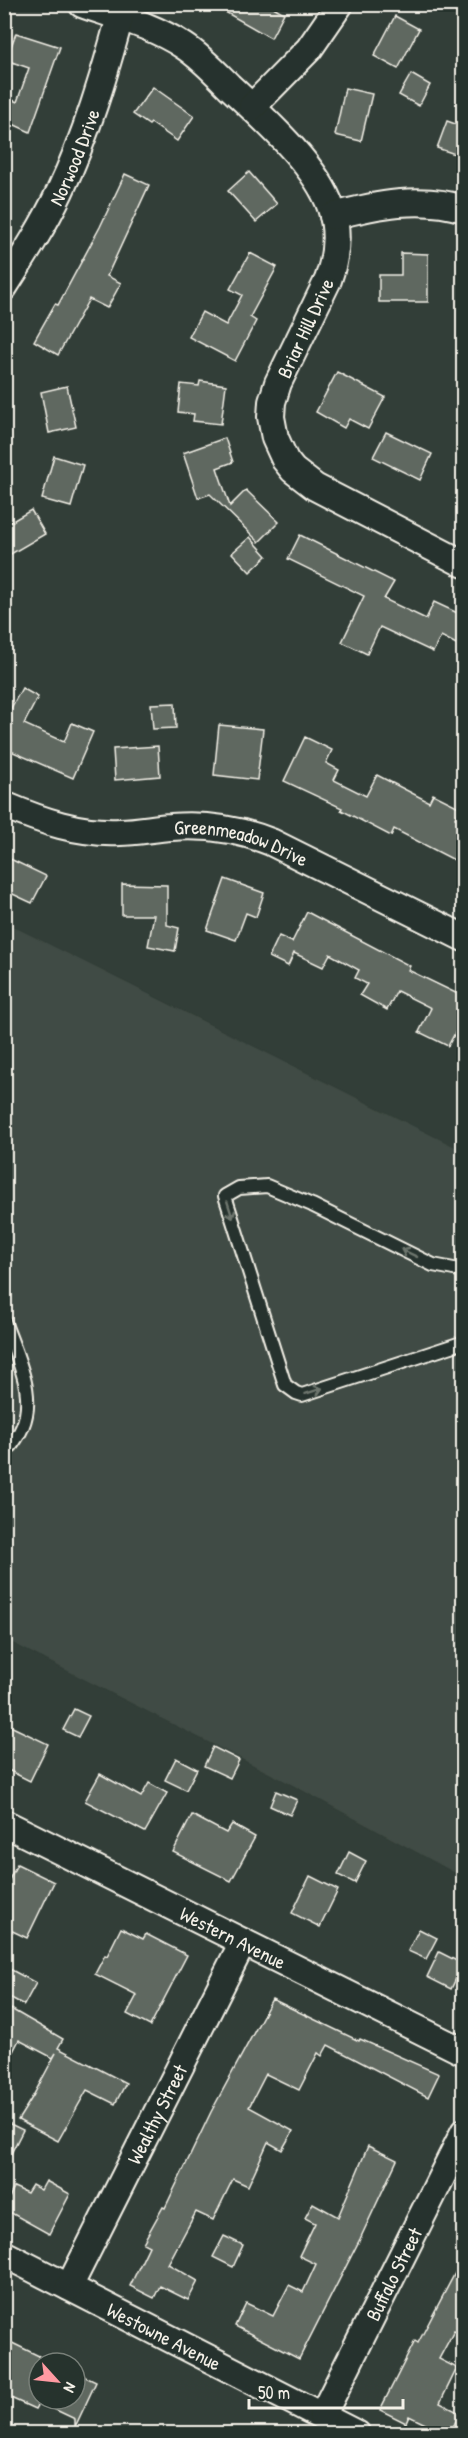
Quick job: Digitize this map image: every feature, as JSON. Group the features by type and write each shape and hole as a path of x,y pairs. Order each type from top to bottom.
{"street":[{"name":"Briar Hill Drive","path":"82,4 120,17 184,45 252,107 304,162 322,186 333,216 336,236 333,265 328,280 278,383 272,402 271,417 275,438 285,460 293,470 315,487 464,564"},
{"path":"252,107 309,49 340,4"},
{"name":"Norwood Drive","path":"4,287 39,231 72,164 106,66 120,17"},
{"path":"333,216 381,204 416,202 464,209"},
{"name":"Greenmeadow Drive","path":"4,805 62,827 91,831 120,832 199,826 249,833 464,938"},
{"name":"Western Avenue","path":"4,1823 464,2052"},
{"name":"Wealthy Street","path":"69,2287 243,1942"},
{"name":"Buffalo Street","path":"321,2416 464,2132"},
{"name":"Westowne Avenue","path":"4,2254 357,2433"}],"lane":[{"path":"464,1271 433,1265 312,1205 267,1186 239,1188 225,1196 285,1385 296,1394 302,1395 464,1342"},
{"path":"4,1321 27,1387 26,1423 10,1449 4,1450"}],"shaded area":[{"path":"4,922 463,1151 463,1877 291,1784 5,1639"}],"building":[{"path":"211,4 268,4 284,13 271,38"},
{"path":"395,16 419,29 398,69 374,56"},
{"path":"16,33 60,47 30,132 4,120 4,96 17,102 29,68 6,60"},
{"path":"411,74 430,85 419,106 399,95"},
{"path":"153,87 194,116 177,141 133,114"},
{"path":"345,88 372,94 361,141 335,135"},
{"path":"447,121 464,127 464,157 437,148"},
{"path":"249,172 277,204 256,222 228,191"},
{"path":"125,174 149,185 107,276 121,283 107,308 89,299 58,355 34,341 55,304 58,305 100,227"},
{"path":"250,253 277,267 250,317 256,321 235,361 189,337 202,312 226,325 242,295 230,289"},
{"path":"401,253 428,254 428,302 379,302 379,275 401,275"},
{"path":"337,372 385,397 368,429 349,419 344,428 316,412"},
{"path":"200,381 226,385 221,424 193,421 194,414 178,412 181,384 199,386"},
{"path":"67,386 76,427 49,433 41,392"},
{"path":"386,432 432,454 420,480 373,457"},
{"path":"225,438 233,462 217,468 230,506 246,490 279,522 259,542 210,494 198,498 183,453"},
{"path":"54,456 83,465 71,507 42,499"},
{"path":"31,510 45,534 4,558 4,526"},
{"path":"300,535 394,582 384,599 426,619 434,602 464,616 464,648 441,636 433,652 380,627 367,654 342,642 364,596 288,559"},
{"path":"250,537 267,556 250,572 232,553"},
{"path":"22,688 38,697 24,724 64,742 72,723 93,732 73,778 4,748 4,721"},
{"path":"175,703 176,728 153,729 151,704"},
{"path":"219,725 263,729 257,780 214,775"},
{"path":"305,737 332,750 326,763 339,770 334,780 366,796 377,775 429,802 433,794 461,808 455,818 463,822 457,834 464,837 464,851 458,862 394,829 391,836 341,810 342,808 284,781"},
{"path":"158,746 160,776 115,780 113,749"},
{"path":"4,856 46,876 32,903 4,890"},
{"path":"225,879 264,893 256,917 246,913 236,940 207,930"},
{"path":"122,884 167,885 167,925 179,928 175,951 148,946 154,915 122,915"},
{"path":"307,912 410,966 408,970 464,997 464,1016 448,1046 419,1032 431,1008 397,991 387,1010 360,995 367,984 355,978 359,970 330,954 323,967 294,953 288,966 269,957 279,936 292,942"},
{"path":"74,1709 89,1716 78,1737 63,1730"},
{"path":"4,1723 48,1744 30,1781 4,1768"},
{"path":"213,1747 239,1760 230,1778 204,1766"},
{"path":"176,1758 197,1769 186,1790 165,1780"},
{"path":"100,1774 141,1797 149,1783 167,1793 145,1832 85,1801"},
{"path":"276,1791 297,1800 290,1815 270,1806"},
{"path":"192,1815 226,1833 232,1824 255,1837 231,1881 173,1852"},
{"path":"349,1852 366,1861 355,1883 338,1875"},
{"path":"17,1864 54,1882 27,1938 4,1927 4,1890"},
{"path":"310,1876 338,1890 320,1927 292,1913"},
{"path":"121,1928 143,1939 146,1934 187,1955 150,2026 127,2014 137,1995 95,1974"},
{"path":"419,1929 437,1938 426,1959 408,1951"},
{"path":"439,1952 463,1964 451,1989 427,1977"},
{"path":"4,1966 36,1983 24,2005 4,1994"},
{"path":"272,1999 359,2041 360,2039 439,2074 428,2097 328,2045 322,2056 318,2053 299,2090 266,2074 249,2107 293,2131 282,2150 268,2142 248,2186 233,2179 213,2220 196,2212 168,2264 198,2281 188,2300 160,2286 154,2298 130,2286 149,2246 143,2243 163,2207 165,2208 211,2112"},
{"path":"11,2009 63,2039 58,2048 126,2083 115,2104 87,2090 58,2141 18,2120 56,2053 53,2058 19,2040 4,2069 4,2023"},
{"path":"4,2121 23,2130 4,2167"},
{"path":"368,2146 397,2160 299,2359 235,2326 246,2303 273,2316 289,2285 303,2292 316,2264 299,2256 315,2223 305,2218 313,2203 338,2217"},
{"path":"46,2181 70,2194 49,2234 4,2209 14,2187 27,2193 32,2185 41,2190"},
{"path":"224,2236 243,2245 233,2267 213,2257"},
{"path":"464,2256 464,2336 454,2331 439,2359 457,2368 440,2403 460,2413 450,2433 444,2433 409,2416 406,2423 380,2410 415,2341 418,2343"},
{"path":"4,2339 29,2351 27,2405 4,2395"},
{"path":"87,2378 96,2382 87,2401"},
{"path":"58,2411 82,2411 75,2427 75,2419"}]}
